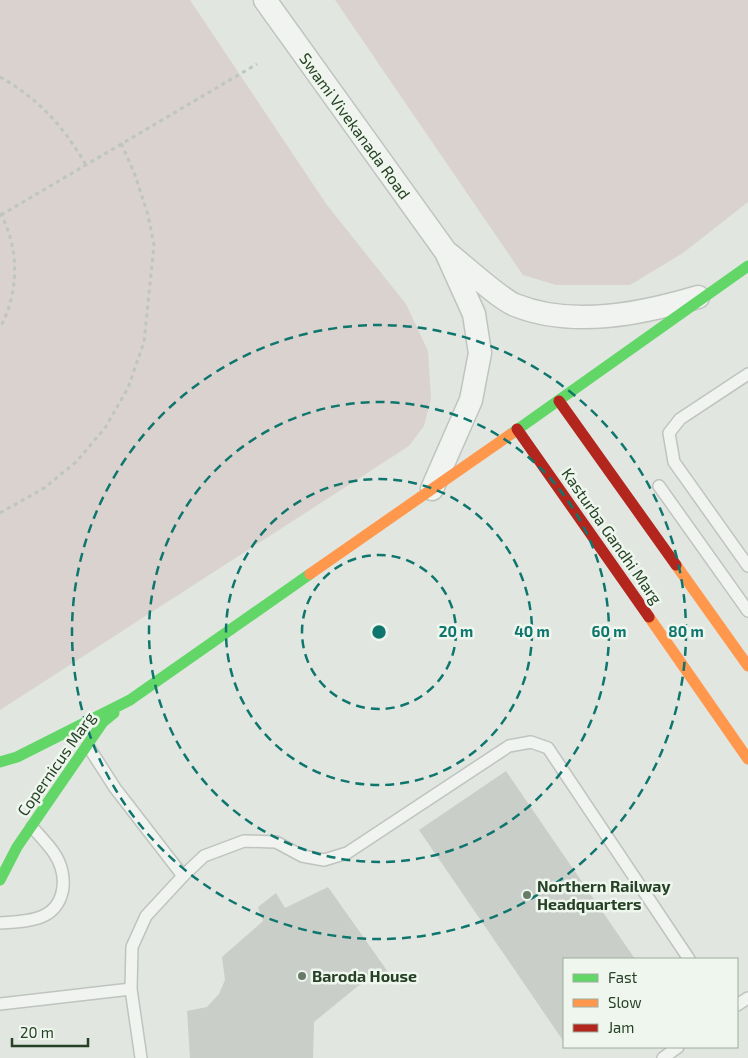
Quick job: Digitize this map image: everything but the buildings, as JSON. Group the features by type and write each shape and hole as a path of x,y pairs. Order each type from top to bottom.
{"main road":[{"path":"0,762 17,757 130,700 559,401 748,266"},
{"path":"559,401 748,666"},
{"name":"Kasturba Gandhi Marg","path":"518,429 748,759"},
{"name":"Copernicus Marg","path":"0,880 17,847 103,722 130,700"}],"street":[{"name":"Swami Vivekanada Road","path":"265,0 446,252"},
{"path":"446,252 514,305 559,318 660,309 711,292"},
{"path":"432,489 471,400 480,353 474,314 446,252"}],"lane":[{"path":"748,374 680,419 669,433 674,462 748,566"},
{"path":"659,486 748,611"},
{"path":"141,1058 131,989 132,947 146,916 204,856 244,841 276,842 302,856 324,860 347,853 509,746 531,742 548,748 688,958"},
{"path":"87,745 115,788 183,876"},
{"path":"0,923 40,918 52,910 61,898 64,886 62,870 54,853 32,827"},
{"path":"0,1004 131,989"},
{"path":"663,1058 677,1048"}],"path":[{"path":"0,328 7,315 15,281 13,247 1,214 256,64"},
{"path":"0,77 52,116 68,134 86,165"},
{"path":"0,513 44,488 76,462 105,428 128,388 144,342 154,245 148,215 135,175 121,143"}],"shaded area":[{"path":"0,0 190,0 327,205 406,304 428,351 431,399 424,426 409,446 0,710"},
{"path":"335,0 748,0 748,202 683,253 630,285 556,285 523,275"}],"traffic: fast":[{"path":"511,434 748,266"},
{"path":"0,762 17,757 130,700 310,574"},
{"path":"0,880 17,847 103,722 114,713"}],"traffic: slow":[{"path":"310,574 511,434"},
{"path":"676,565 748,666"},
{"path":"649,617 748,759"}],"traffic: jam":[{"path":"559,401 676,565"},
{"path":"517,429 649,617"}],"place":[{"name":"Northern Railway Headquarters","path":"527,895"},
{"name":"Baroda House","path":"302,976"}]}
